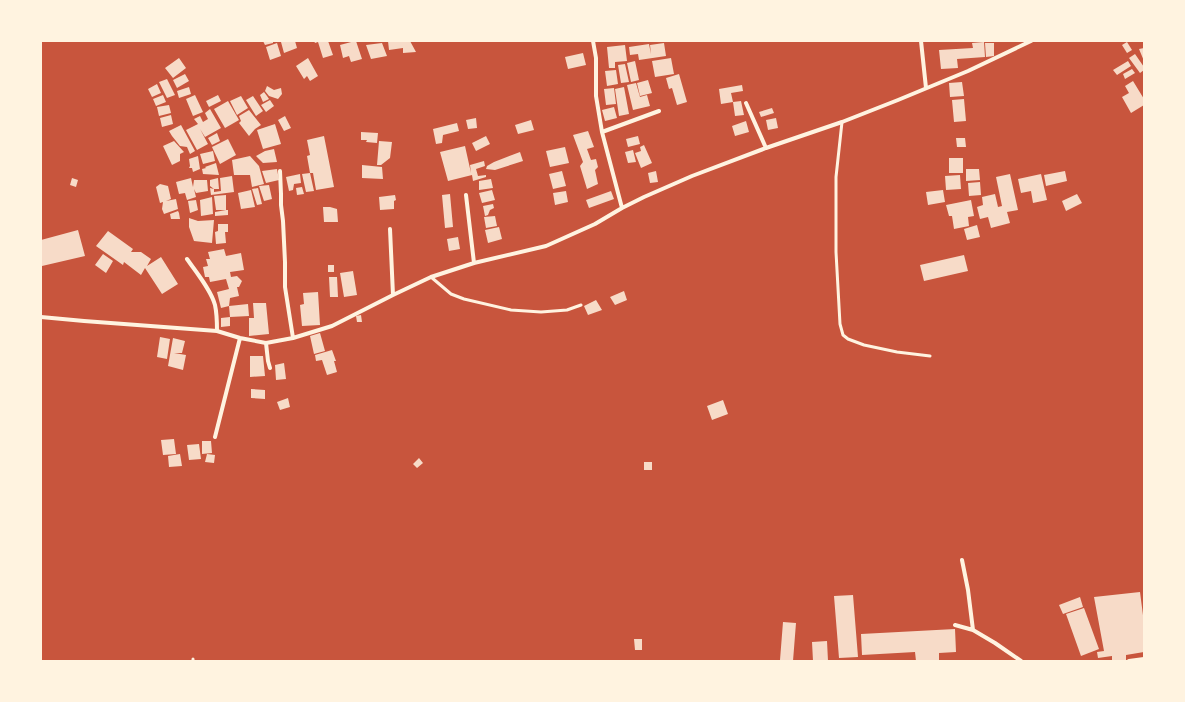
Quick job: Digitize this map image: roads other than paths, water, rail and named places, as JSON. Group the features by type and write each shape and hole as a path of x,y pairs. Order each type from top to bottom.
{"street":[{"path":"593,41 596,58 596,96 602,132 622,208"},
{"path":"921,41 926,88"},
{"path":"41,317 217,331 240,338 266,343 293,338 332,326 431,277 474,263 546,246 595,224 644,197 685,179 766,148 842,122 968,71 1032,41"},
{"path":"746,103 766,148"},
{"path":"602,132 660,111"},
{"path":"280,171 280,205 283,221 285,287 293,338"},
{"path":"466,195 474,263"},
{"path":"390,229 393,295"},
{"path":"188,259 215,303 217,313 217,331"},
{"path":"215,437 240,338"},
{"path":"266,343 270,368"},
{"path":"962,560 968,590 973,630"},
{"path":"954,625 973,630 1021,661"},
{"path":"1129,661 1144,659"}],"lane":[{"path":"842,122 836,177 836,252 840,324 843,335 848,339 864,345 897,352 930,356"},
{"path":"431,277 451,294 464,299 511,310 541,312 560,311 581,305"}]}
